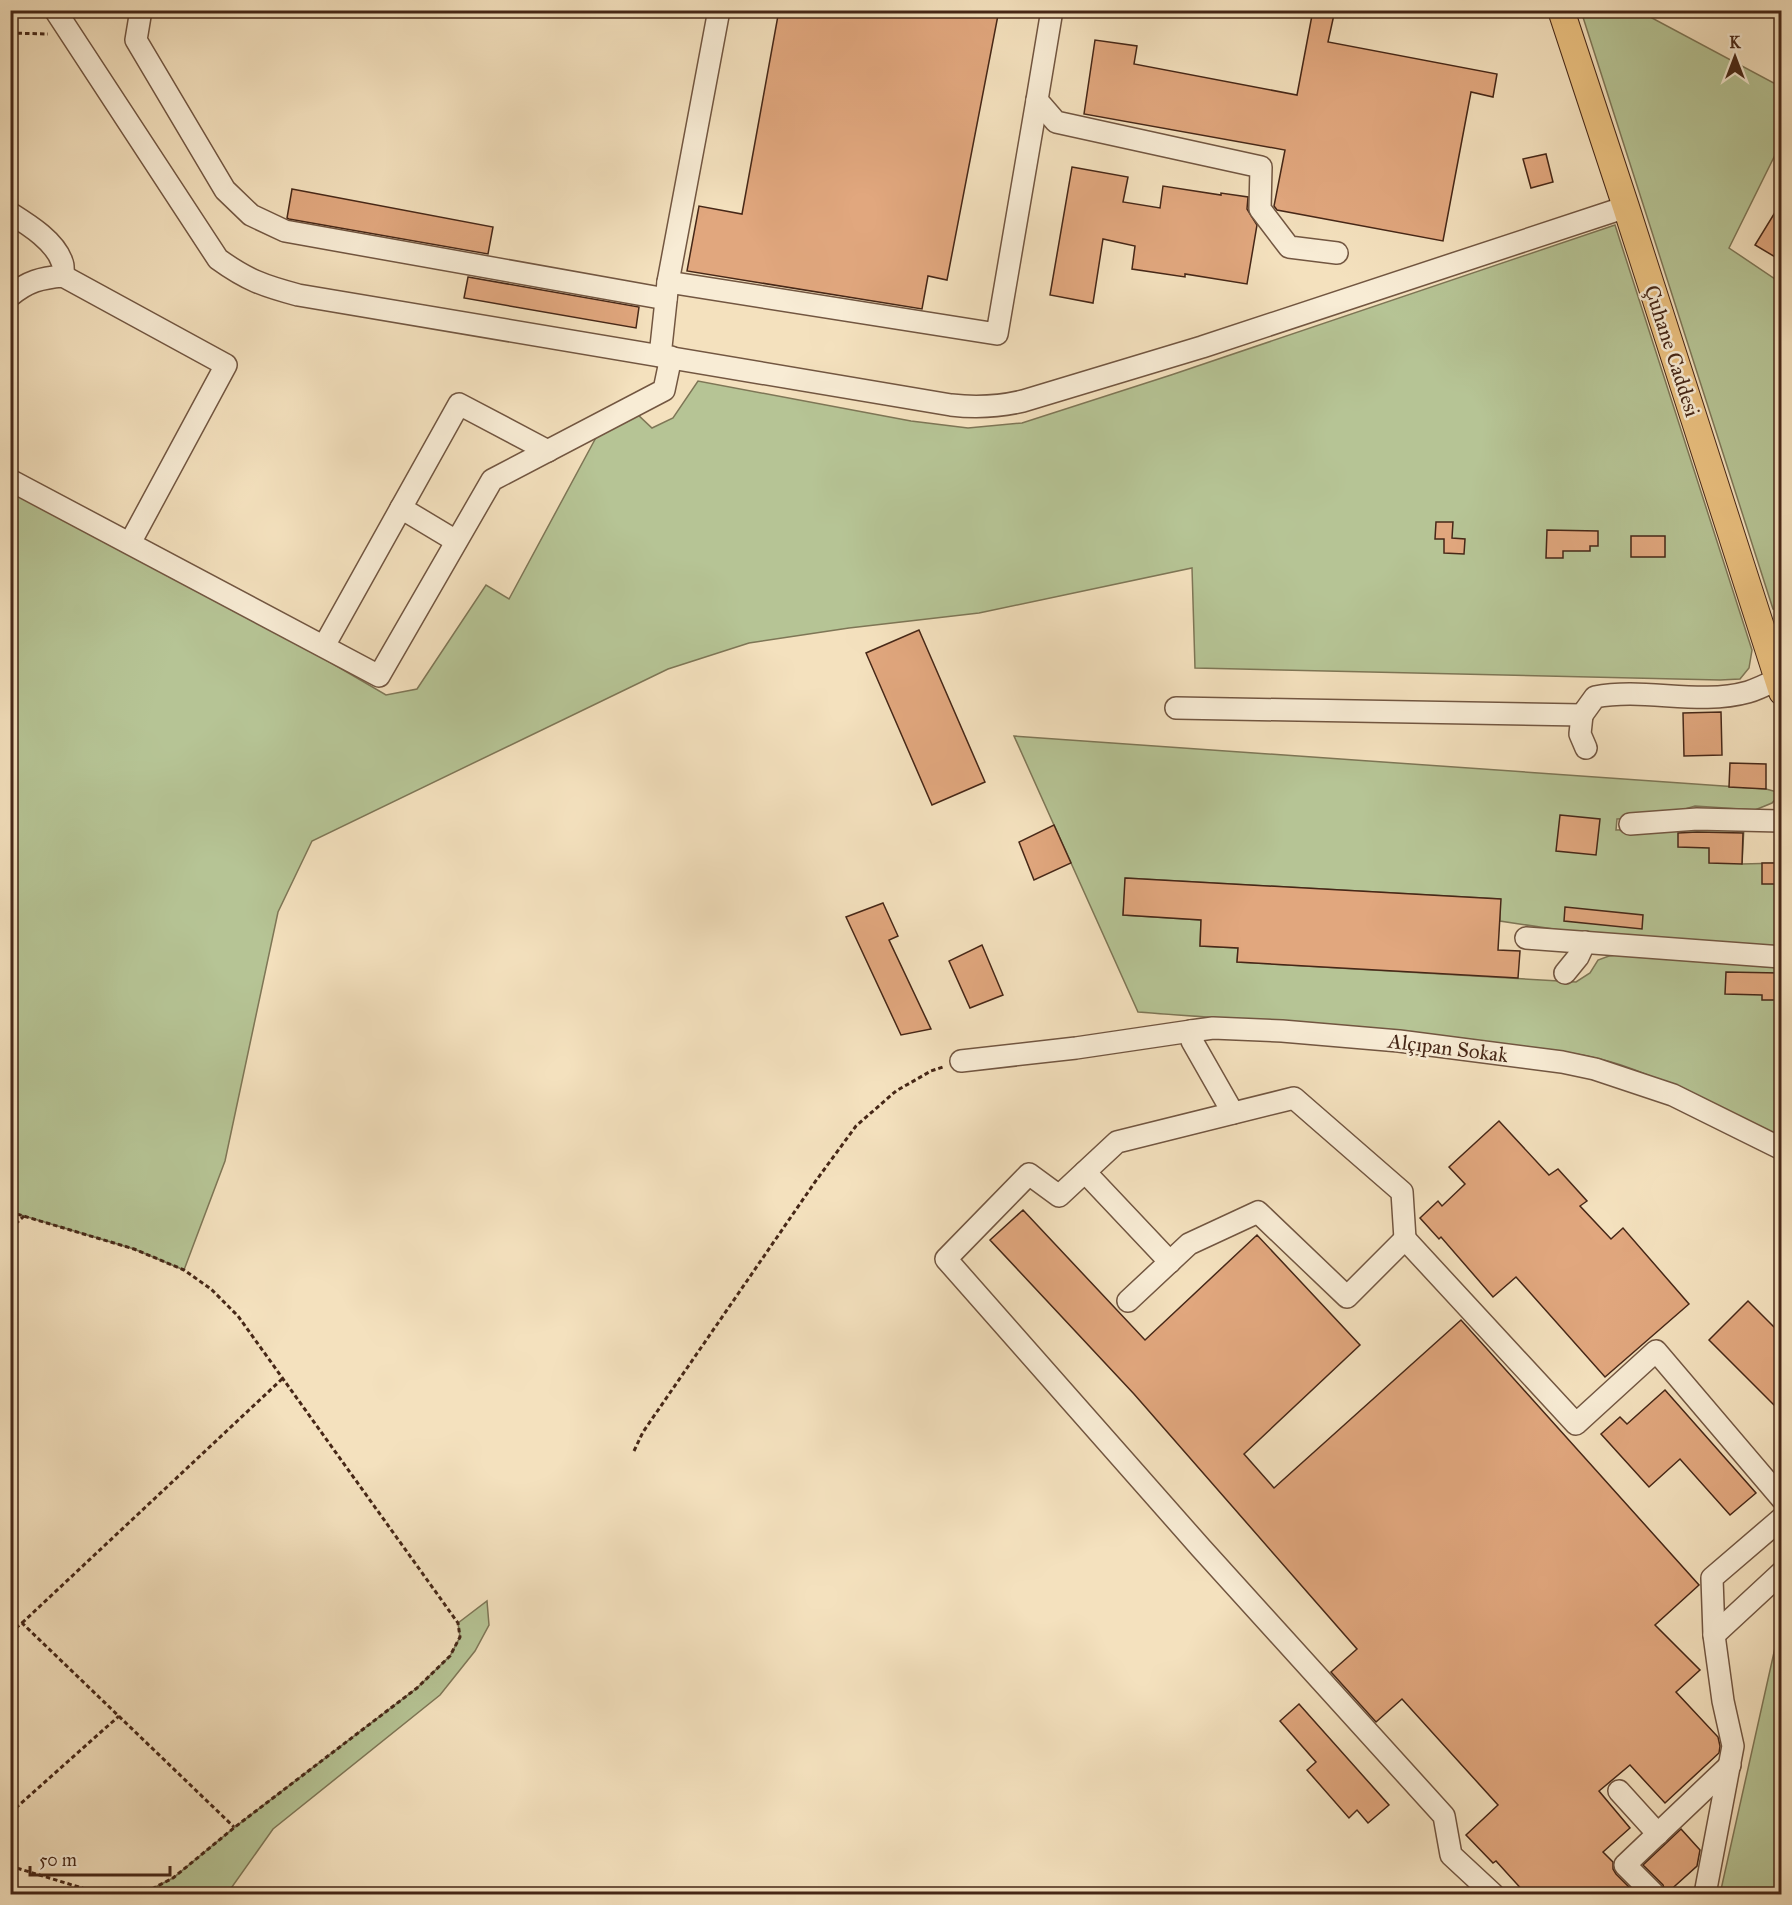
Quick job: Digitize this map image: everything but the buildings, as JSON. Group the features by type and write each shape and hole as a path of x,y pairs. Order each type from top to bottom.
{"main road":[{"name":"Çuhane Caddesi","path":"1561,10 1780,686"}],"street":[{"path":"55,10 219,259 241,275 263,286 298,295 951,405 979,408 1000,406 1202,347 1626,207"},
{"path":"141,10 136,40 225,190 251,215 285,231 667,290 997,334 1052,10"},
{"path":"10,480 379,676 492,480 664,390 667,290 720,10"},
{"path":"1037,100 1056,122 1261,167 1260,209 1289,247 1337,253"},
{"path":"10,213 53,247 63,264 63,276"},
{"path":"10,296 20,288 42,278 63,276 226,365 130,543"},
{"path":"324,646 459,404 548,451"},
{"path":"401,508 456,542"},
{"path":"1586,748 1580,734 1582,715 1596,697 1615,693 1720,696 1780,686"},
{"path":"1176,708 1582,715"},
{"path":"1630,824 1697,819 1782,821"},
{"path":"1526,938 1782,957"},
{"path":"1565,973 1578,957 1585,942"},
{"name":"Alçıpan Sokak","path":"961,1061 1076,1048 1213,1028 1365,1038 1526,1057 1595,1069 1673,1095 1782,1149"},
{"path":"1191,1031 1192,1041 1233,1113"},
{"path":"1493,1894 1451,1855 1444,1816 1201,1548 946,1258 1029,1174 1059,1197 1117,1142 1294,1098 1402,1192 1405,1239 1576,1424 1656,1351 1782,1499"},
{"path":"1085,1172 1170,1262"},
{"path":"1128,1301 1189,1244 1258,1212 1347,1297 1405,1239"},
{"path":"1705,1894 1733,1746 1723,1701 1714,1635 1712,1578 1782,1518"},
{"path":"1714,1635 1782,1572"},
{"path":"1654,1894 1625,1865 1730,1765"},
{"path":"1619,1791 1658,1834"}],"path":[{"path":"10,33 71,34"},
{"path":"634,1451 643,1432 856,1126 896,1091 931,1071 961,1061"},
{"path":"10,1212 134,1249 184,1270 210,1289 237,1316 458,1623 460,1637 450,1656 417,1688 235,1827 173,1878 146,1892 121,1894"},
{"path":"10,1228 24,1216"},
{"path":"10,1633 282,1379"},
{"path":"22,1623 235,1827"},
{"path":"10,1813 119,1716"},
{"path":"10,1866 92,1891 117,1894"}],"green space":[{"path":"1581,11 1639,11 1781,87 1781,148 1779,147 1729,248 1781,283 1781,610 1773,609"},
{"path":"1615,225 1752,650 1749,668 1740,679 1195,668 1192,568 979,613 849,628 749,643 668,669 312,841 278,912 225,1161 184,1270 134,1249 11,1212 10,490 280,633 386,695 417,689 486,585 509,599 599,432 637,414 652,428 673,418 698,381 911,421 968,428 1022,423"},
{"path":"1014,736 1766,789 1781,793 1772,803 1755,810 1695,806 1658,817 1617,819 1616,830 1744,827 1742,864 1781,863 1781,946 1586,934 1500,921 1500,899 1126,878 1123,915 1201,920 1200,946 1238,948 1237,962 1576,982 1590,973 1598,960 1623,954 1781,968 1781,1141 1662,1081 1621,1065 1588,1056 1400,1032 1138,1012"},
{"path":"487,1601 489,1625 475,1651 440,1695 273,1829 227,1894 121,1894 146,1892 173,1878 235,1827 417,1688 450,1656 460,1637 458,1623"},
{"path":"1781,1621 1781,1894 1720,1894"}]}
